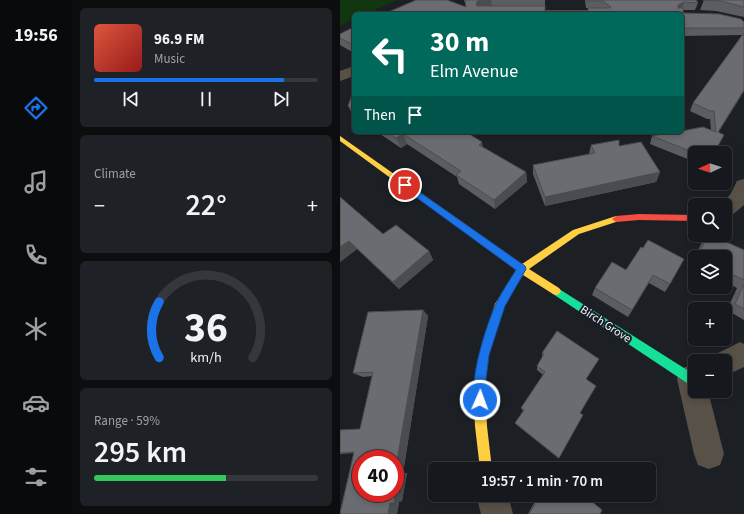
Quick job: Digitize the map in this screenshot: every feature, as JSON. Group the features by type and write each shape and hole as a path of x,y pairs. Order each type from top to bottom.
{"street":[{"path":"340,77 352,71"},
{"name":"Birch Grove","path":"340,138 522,269 688,375"},
{"path":"732,204 737,200 744,186"},
{"path":"485,462 481,426 479,387 484,355 500,304 522,269 576,232 618,218 688,218"},
{"name":"Birch Grove","path":"697,398 709,454"},
{"path":"494,502 497,514"}],"green space":[{"path":"340,0 397,0 370,12 352,12 352,20 340,26"}],"building":[{"path":"416,0 447,0 466,7 465,0 485,0 478,1 476,3 477,6 545,6 545,12 389,12"},
{"path":"696,0 698,3 684,2 678,5 678,8 683,8 683,12 588,12 588,8 611,7 603,1 587,1"},
{"path":"703,0 744,0 744,7 720,1"},
{"path":"684,13 719,14 741,19 744,22 744,28 684,28"},
{"path":"352,28 352,44 340,38 340,34"},
{"path":"744,33 744,90 718,132 724,135 718,146 688,146 688,150 652,136 663,134 684,134 684,131 703,127 716,132 714,111 710,111 693,103"},
{"path":"352,95 352,109 348,106"},
{"path":"390,134 403,134 396,138"},
{"path":"403,134 469,134 482,142 479,145 526,172 494,200 456,175 461,171"},
{"path":"619,140 619,146 641,142 660,172 545,197 533,165 595,153 591,145"},
{"path":"340,197 383,234 396,225 429,251 393,282 349,241 340,247"},
{"path":"648,240 684,259 670,284 653,275 632,310 595,288 612,262 626,270 641,247 643,248"},
{"path":"704,242 726,242 744,250 744,280 732,274 732,250 700,250"},
{"path":"744,284 744,309 735,304"},
{"path":"423,310 399,450 352,450 352,452 340,453 340,430 360,429 373,372 353,373 368,312"},
{"path":"557,331 599,359 586,379 596,386 580,413 583,415 559,458 515,423 524,410 521,408 545,372 537,366 544,354 542,353"},
{"path":"352,461 352,502 394,502 390,503 388,514 340,514"},
{"path":"533,502 592,502 602,510 600,514 529,514 535,504"}],"traffic: fast":[{"path":"556,291 688,377"}],"traffic: slow":[{"path":"340,138 522,269 556,291"},
{"path":"485,462 481,426 479,387 484,355 500,304 522,269 576,232 616,219"}],"traffic: jam":[{"path":"616,219 639,217 688,218"}],"route":[{"path":"405,185 522,269 500,304 484,355 479,387 480,400"}]}
